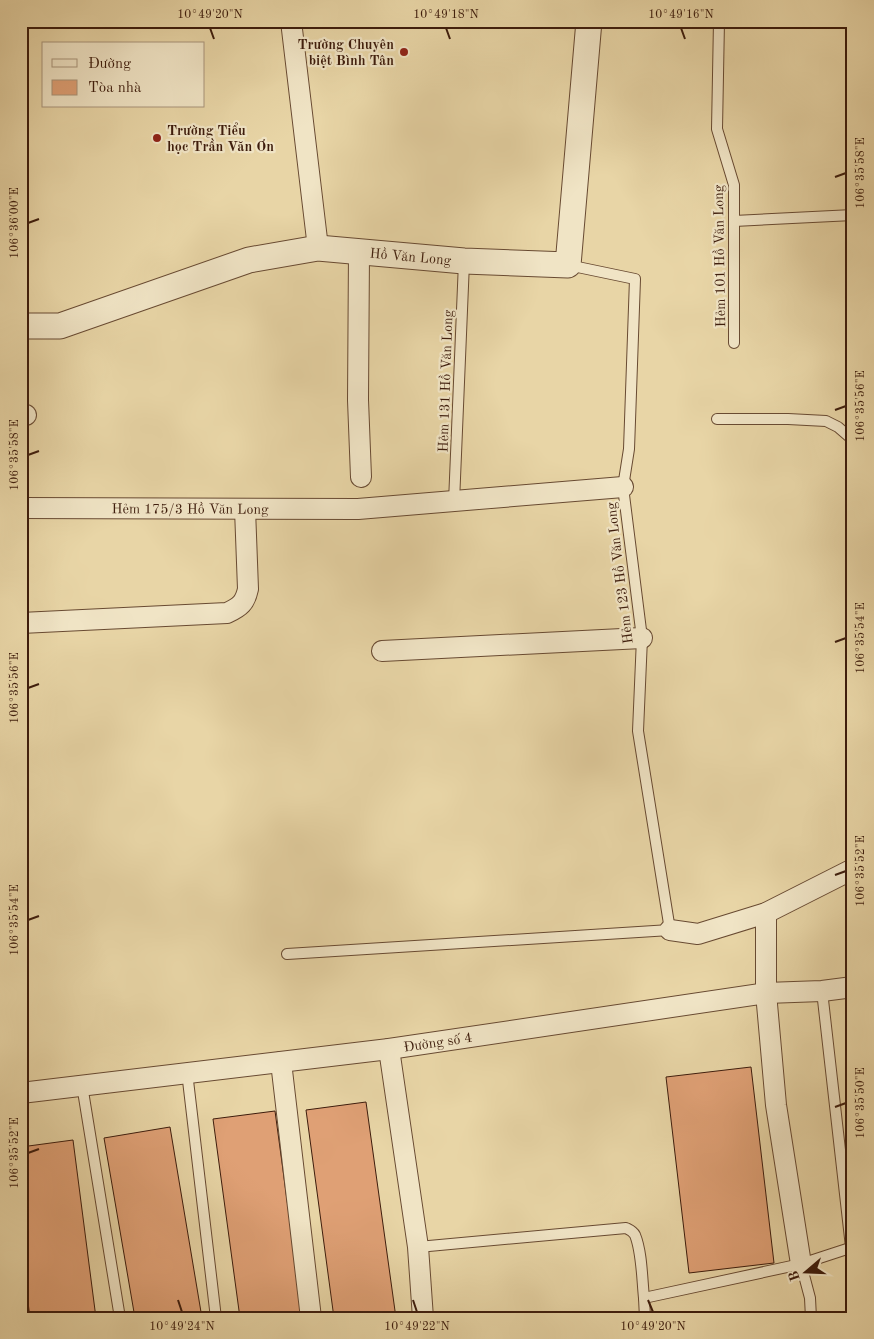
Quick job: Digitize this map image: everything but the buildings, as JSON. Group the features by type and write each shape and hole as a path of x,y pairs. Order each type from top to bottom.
{"street":[{"path":"291,21 318,248"},
{"path":"568,265 589,21"},
{"name":"Hồ Văn Long","path":"21,326 60,326 249,260 318,248 464,261 568,265"},
{"path":"359,252 358,400 361,477"},
{"name":"Hẻm 175/3 Hồ Văn Long","path":"21,508 358,509 623,487"},
{"path":"21,623 227,613 236,609 245,600 248,589 245,509"},
{"path":"382,651 642,638"},
{"path":"670,930 698,934 766,912 853,869"},
{"path":"766,912 766,993 776,1105 801,1264"},
{"name":"Đường số 4","path":"21,1093 389,1049 766,993 822,991 853,987"},
{"path":"389,1049 418,1247 423,1318"},
{"path":"281,1062 311,1318"}],"lane":[{"name":"Hẻm 101 Hồ Văn Long","path":"719,21 717,129 734,185 734,343"},
{"path":"734,221 853,215"},
{"name":"Hẻm 131 Hồ Văn Long","path":"454,502 464,261"},
{"name":"Hẻm 123 Hồ Văn Long","path":"568,265 635,279 629,449 623,487 642,638 638,731 670,930"},
{"path":"718,419 788,419 826,422 838,427 853,440"},
{"path":"287,954 670,930"},
{"path":"644,1298 801,1264 852,1247 822,991"},
{"path":"188,1072 216,1318"},
{"path":"82,1085 120,1318"},
{"path":"418,1247 626,1228 635,1235 645,1318"},
{"path":"801,1264 810,1298 811,1318"}],"place":[{"name":"Trường Chuyên biệt Bình Tân","path":"404,52"},
{"name":"Trường Tiểu học Trần Văn Ơn","path":"157,138"}]}
